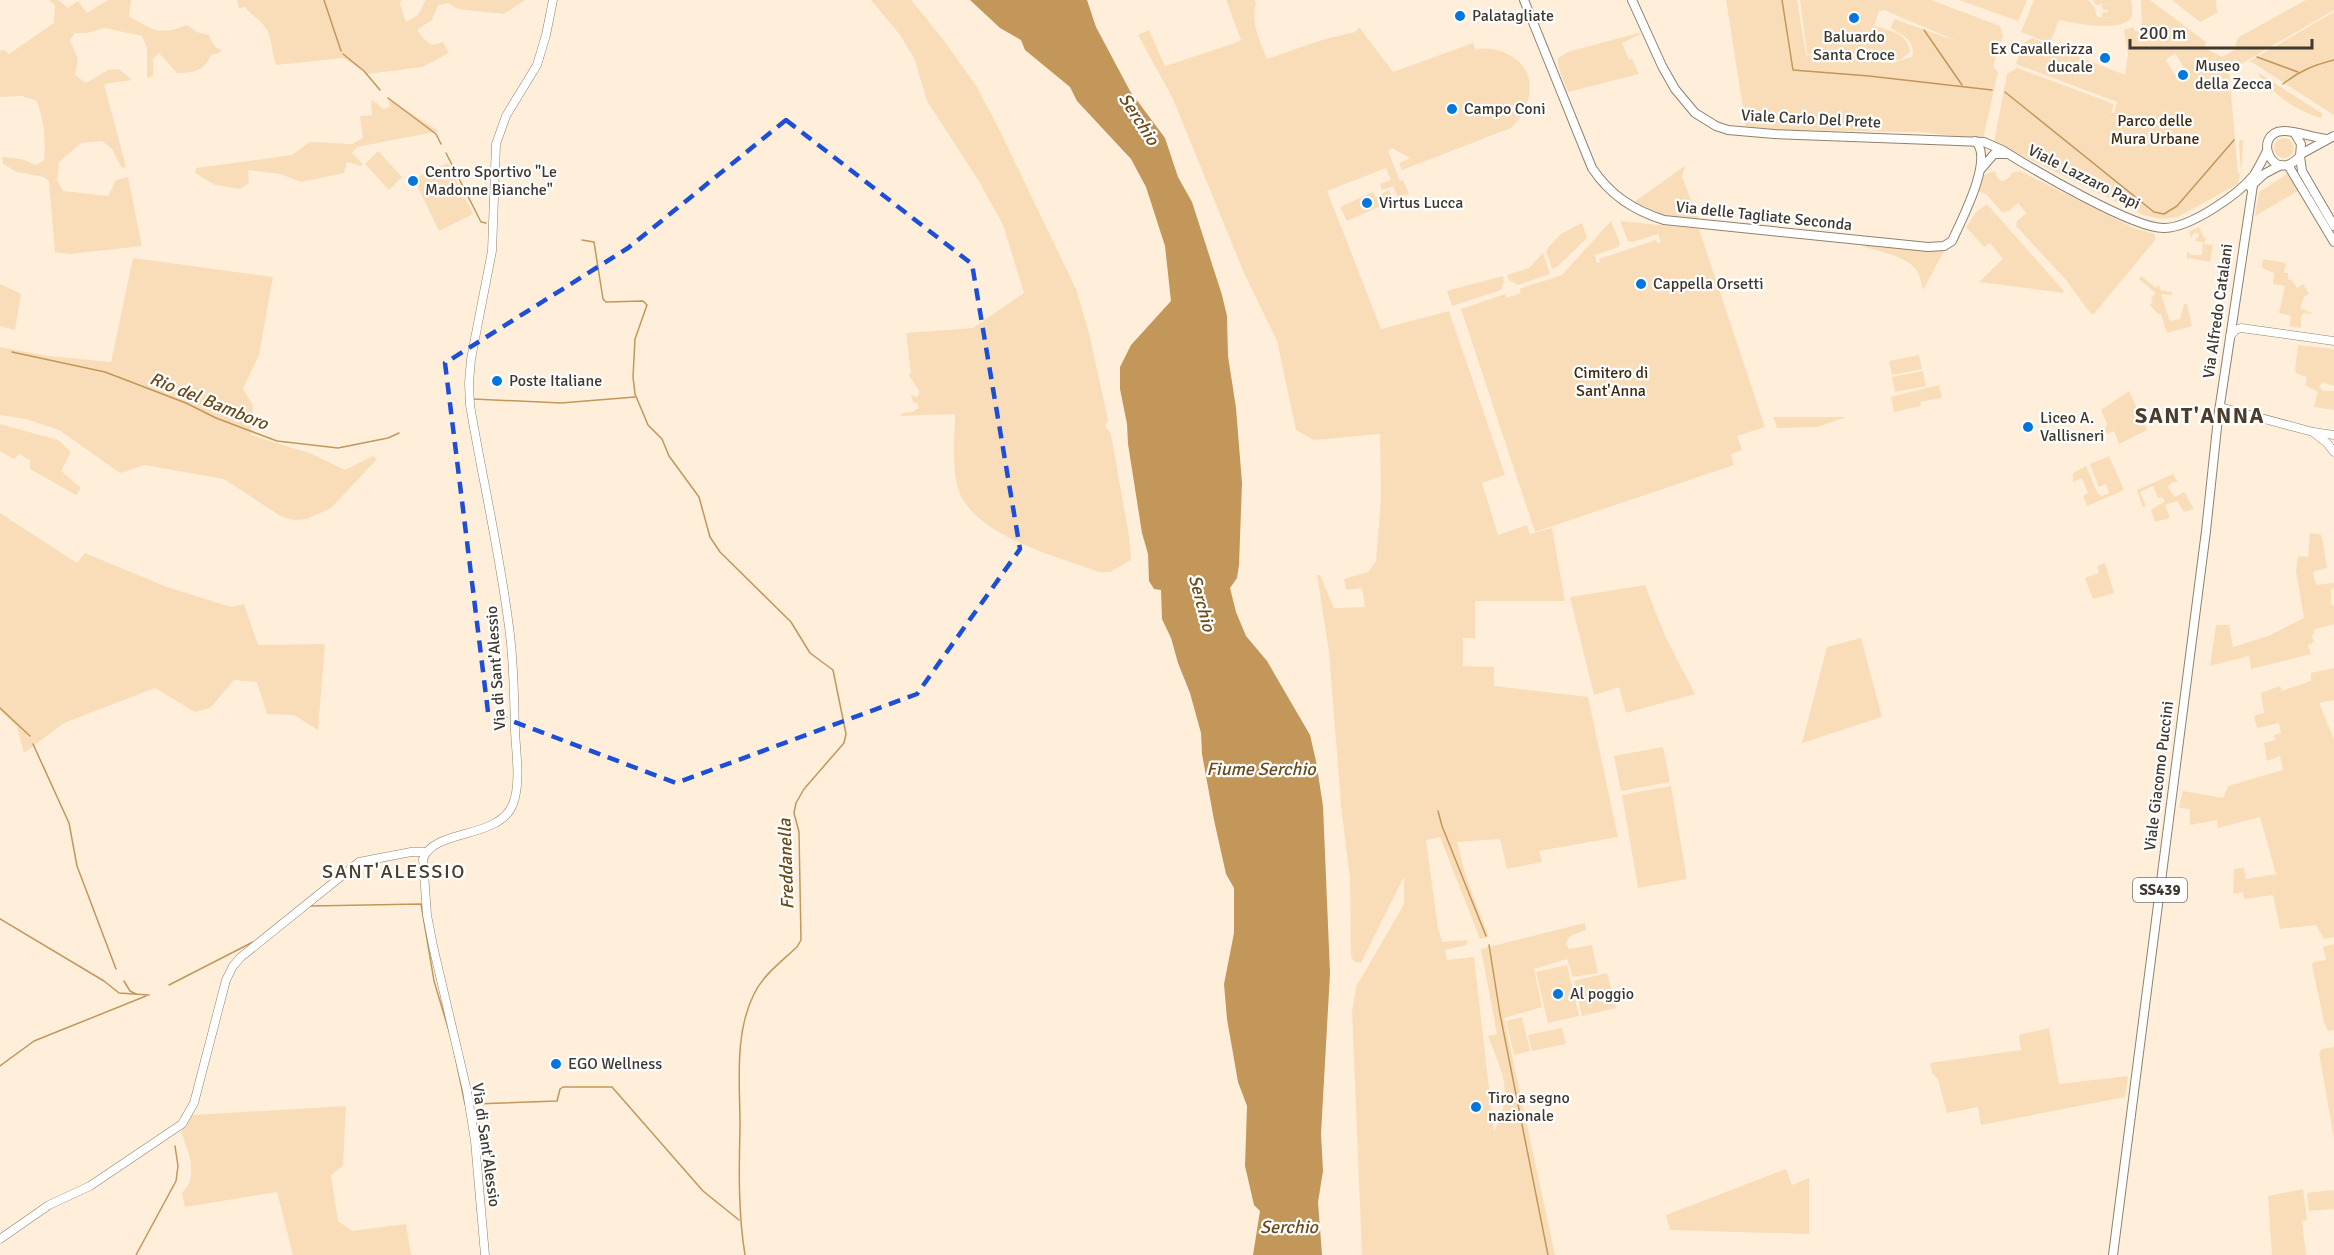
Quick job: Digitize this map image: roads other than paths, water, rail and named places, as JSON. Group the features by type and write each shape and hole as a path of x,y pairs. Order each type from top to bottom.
{"main road":[{"name":"Via delle Tagliate Seconda","path":"1524,0 1588,161 1605,186 1626,203 1650,215 1670,221 1932,247 1944,246 1952,241 1981,169"},
{"name":"Viale Carlo Del Prete","path":"1632,0 1675,89 1695,113 1716,126 1728,130 1766,133 1975,141 1988,144"},
{"path":"2330,137 2283,131 2268,139 2267,151 2272,160 2284,165 2334,242"},
{"path":"2295,134 2301,144 2302,171 2334,226"},
{"path":"2284,165 2330,137"},
{"path":"1975,141 1982,151 1981,169"},
{"name":"Viale Lazzaro Papi","path":"1988,144 2107,208 2157,228 2183,224 2247,189 2264,174 2284,165"},
{"name":"Viale Lazzaro Papi","path":"2232,196 2254,174 2267,151"},
{"path":"1981,169 1994,154 2011,156"},
{"name":"Via Alfredo Catalani","path":"2220,407 2246,219 2253,185"},
{"path":"2232,196 2245,200 2246,219"},
{"name":"Viale Giacomo Puccini","path":"2113,1255 2220,407"}],"street":[{"name":"Via di Sant'Alessio","path":"486,1255 474,1130 427,915 423,859 426,852 435,844 495,823 508,812 515,796 515,734 510,636 470,405 469,383 471,359 492,251 496,144 507,116 537,65 553,0"},
{"path":"2235,301 2235,322 2241,328"},
{"path":"2229,338 2235,330 2241,328 2334,341"},
{"path":"2220,407 2313,432 2334,435"},
{"path":"2313,432 2334,452"},
{"path":"0,1239 49,1205 90,1186 182,1124 194,1103 226,980 241,957 359,862 411,852 426,852"}],"water":[{"path":"970,0 1087,0 1096,27 1130,91 1165,138 1178,177 1192,202 1222,295 1227,316 1228,356 1236,408 1242,483 1239,565 1237,578 1230,588 1236,612 1246,636 1267,661 1310,735 1323,806 1330,973 1321,1134 1323,1171 1318,1202 1322,1255 1253,1255 1260,1211 1254,1205 1245,1166 1247,1106 1238,1082 1227,1019 1224,984 1234,933 1234,888 1226,874 1202,754 1201,733 1190,693 1162,619 1161,590 1154,589 1149,581 1148,554 1142,533 1120,389 1120,367 1131,345 1171,301 1165,246 1146,187 1131,159 1077,101 1070,87 1025,50 1021,40 1000,28"}],"waterway":[{"path":"324,0 341,51"},
{"path":"1782,0 1793,70 1992,90"},
{"path":"1924,30 1962,85"},
{"path":"343,54 364,71 380,90"},
{"path":"2257,57 2298,72"},
{"path":"2283,84 2307,69 2334,60"},
{"path":"2005,92 2154,212 2164,214 2177,206 2234,140"},
{"path":"388,98 436,134 441,144"},
{"path":"446,153 481,222 486,223"},
{"name":"Freddanella","path":"582,240 594,242 603,299 606,302 643,301 647,305 635,339 633,377 635,394 648,425 662,439 669,456 699,497 710,537 720,552 791,622 810,653 833,670 846,734 844,743 804,789 796,803 794,813 799,832 801,940 797,947 762,981 754,994 743,1025 739,1076 739,1175 745,1255"},
{"name":"Rio del Bamboro","path":"12,352 105,372 277,441 338,448 388,438 399,433"},
{"name":"Rio del Bamboro","path":"473,399 561,403 635,397"},
{"path":"0,708 30,736"},
{"path":"33,744 69,823 77,866 116,969"},
{"path":"1438,811 1486,936"},
{"path":"310,906 421,904 434,981 452,1041 465,1104"},
{"path":"0,919 104,981 119,993 149,995"},
{"path":"169,985 253,942"},
{"path":"1489,945 1500,1014 1548,1255"},
{"path":"124,981 130,991 136,994"},
{"path":"0,1066 34,1041 146,996"},
{"path":"474,1104 557,1101 560,1089 563,1087 612,1087 703,1191 739,1220"},
{"path":"136,1255 176,1181 178,1166 175,1146"}],"place":[{"name":"Palatagliate","path":"1460,16"},
{"name":"Baluardo Santa Croce","path":"1854,18"},
{"name":"Ex Cavallerizza ducale","path":"2105,58"},
{"name":"Museo della Zecca","path":"2183,75"},
{"name":"Campo Coni","path":"1452,109"},
{"name":"Centro Sportivo \"Le Madonne Bianche\"","path":"413,181"},
{"name":"Virtus Lucca","path":"1367,203"},
{"name":"Cappella Orsetti","path":"1641,284"},
{"name":"Poste Italiane","path":"497,381"},
{"name":"Liceo A. Vallisneri","path":"2028,427"},
{"name":"Al poggio","path":"1558,994"},
{"name":"EGO Wellness","path":"556,1064"},
{"name":"Tiro a segno nazionale","path":"1476,1107"}],"district":[{"name":"SANT'ANNA","path":"2200,415"},
{"name":"SANT'ALESSIO","path":"394,871"}],"water label":[{"name":"Serchio","path":"1139,119"},
{"name":"Serchio","path":"1202,603"},
{"name":"Fiume Serchio","path":"1261,769"},
{"name":"Serchio","path":"1289,1227"}],"park label":[{"name":"Parco delle Mura Urbane","path":"2155,130"},
{"name":"Cimitero di Sant'Anna","path":"1611,382"}]}
